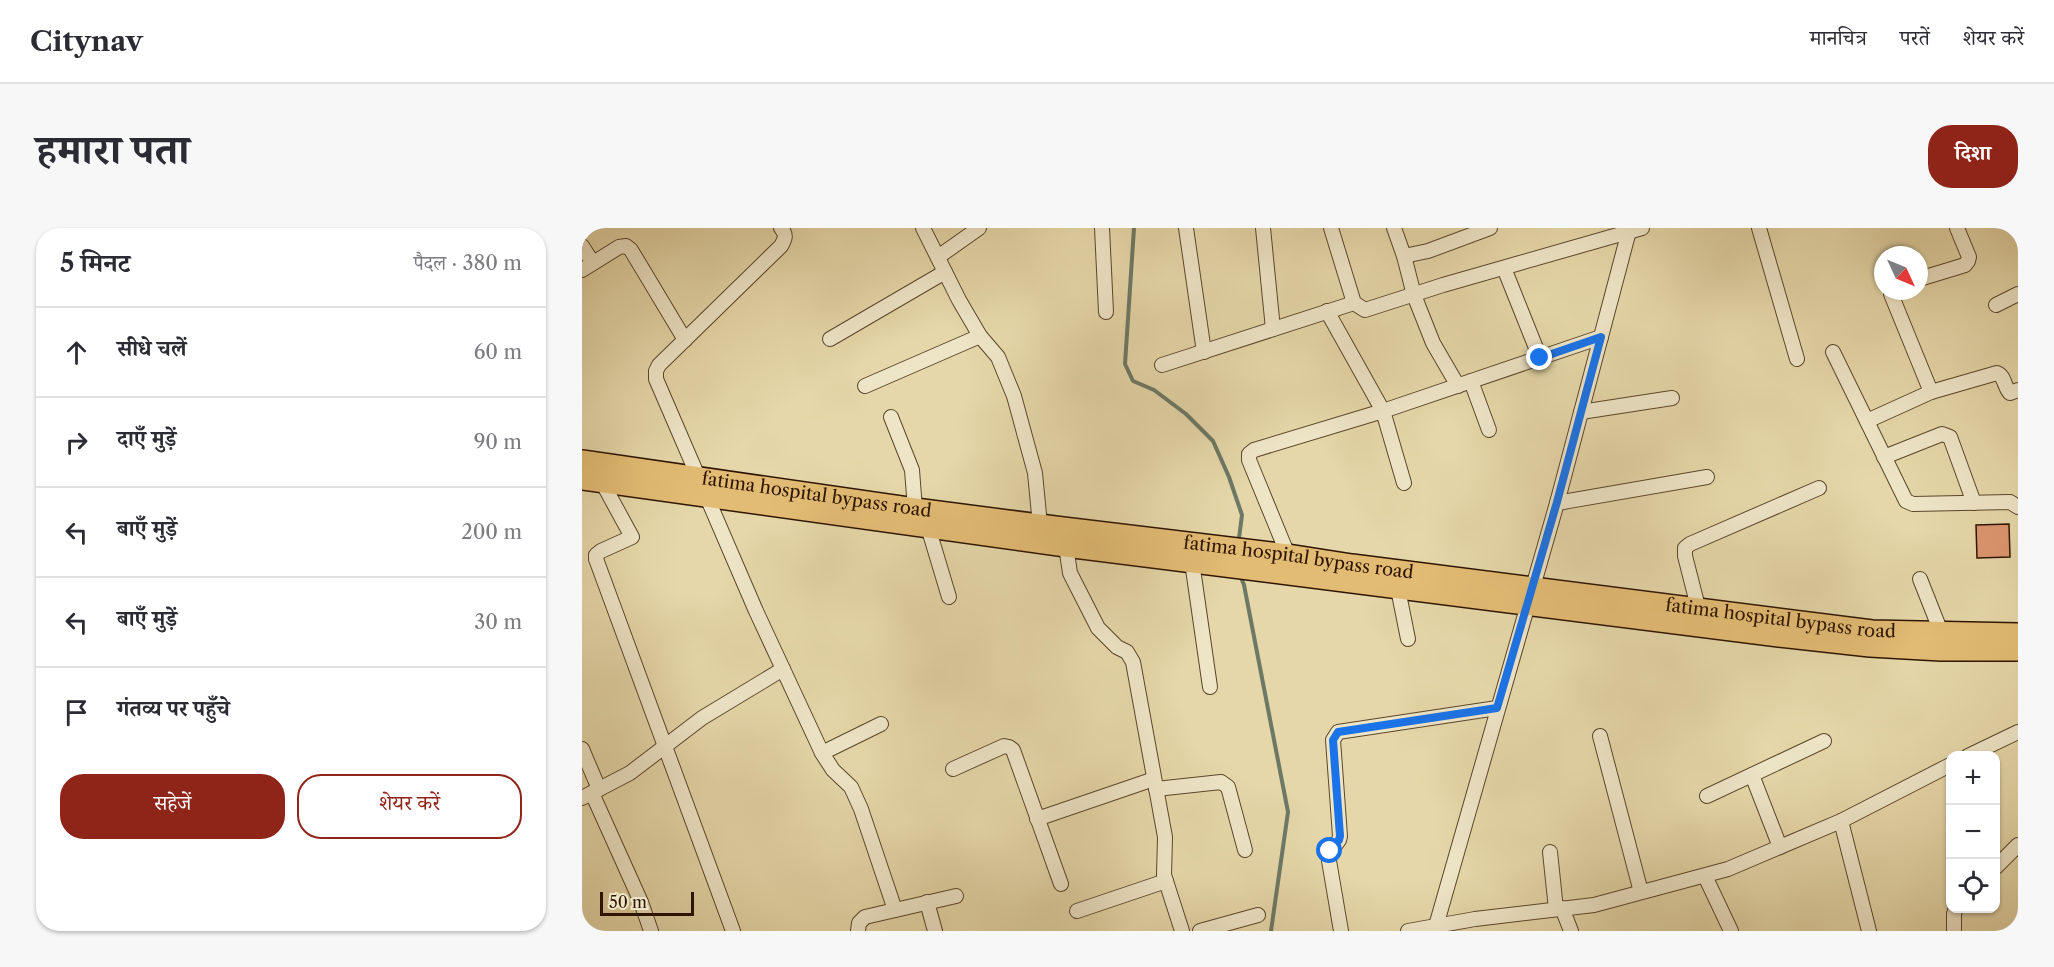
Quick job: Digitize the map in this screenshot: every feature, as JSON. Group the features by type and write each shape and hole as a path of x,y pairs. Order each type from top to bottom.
{"highway":[{"name":"fatima hospital bypass road","path":"582,461 704,487 928,527 1039,533 1288,555 1398,589 1529,595 1779,636 1870,646 2018,634"},
{"name":"fatima hospital bypass road","path":"592,481 704,487 915,508 1039,533 1065,546 1192,562 1350,574 1529,595 1699,611 2018,650"}],"street":[{"path":"782,228 785,239 781,246 659,365 656,379 756,611 822,753 833,770 851,787 861,809 895,910"},
{"path":"923,228 980,336 998,357 1014,396 1035,473 1039,533"},
{"path":"938,257 979,228"},
{"path":"1102,228 1106,312"},
{"path":"1186,228 1204,352"},
{"path":"1263,228 1273,329"},
{"path":"1331,228 1354,303 1365,310 1635,230"},
{"path":"1394,228 1414,295 1433,343 1464,383 1489,430"},
{"path":"1404,256 1428,250 1487,228"},
{"path":"1759,228 1797,359"},
{"path":"1928,276 1965,265 1968,261 1969,257 1957,228"},
{"path":"1436,926 1557,502 1601,337 1635,230"},
{"path":"582,246 588,267 619,247 626,246 631,250 685,340"},
{"path":"1504,268 1540,358"},
{"path":"830,339 945,272"},
{"path":"1996,305 2018,294"},
{"path":"1893,300 1931,392"},
{"path":"1162,365 1354,303"},
{"path":"1327,311 1383,411 1404,483"},
{"path":"866,386 980,336"},
{"path":"1288,555 1249,460 1249,454 1254,450 1383,411 1601,337"},
{"path":"1833,352 1906,501 1909,503 2010,502 2018,507"},
{"path":"1867,421 1931,392 1997,373 2010,393 2018,390"},
{"path":"1581,412 1672,398"},
{"path":"891,417 912,470 915,508"},
{"path":"1884,458 1942,434 1946,435 1950,437 1974,502"},
{"path":"1557,502 1707,477"},
{"path":"592,481 632,537 601,551 596,555 597,559 733,931"},
{"path":"1699,611 1685,548 1820,488"},
{"path":"928,527 949,597"},
{"path":"1065,546 1070,573 1098,627 1117,647 1127,652 1133,662 1165,837 1163,867 1179,930"},
{"path":"1192,562 1210,687"},
{"path":"1920,579 1941,641"},
{"path":"1398,589 1408,639"},
{"path":"591,793 630,773 702,718 783,669"},
{"path":"1341,931 1328,855 1340,836 1334,735 1338,732 1497,708"},
{"path":"822,753 882,724"},
{"path":"1978,751 2018,732"},
{"path":"1600,736 1641,892"},
{"path":"1707,796 1824,741"},
{"path":"953,769 1004,747 1010,747 1013,750 1061,884"},
{"path":"582,749 591,793 641,902 651,931"},
{"path":"1408,931 1436,926 1489,924 1559,908 1594,905 1728,869 1841,821 1946,767"},
{"path":"1752,775 1780,847"},
{"path":"1037,819 1155,784 1221,782 1228,787 1245,849"},
{"path":"1841,821 1869,931"},
{"path":"2000,862 2018,845"},
{"path":"1550,852 1559,908 1571,931"},
{"path":"1705,876 1731,931"},
{"path":"1077,911 1166,881"},
{"path":"858,931 865,917 956,896"},
{"path":"927,902 936,931"},
{"path":"1954,913 1954,931"},
{"path":"1200,931 1258,915"}],"building":[{"path":"2009,524 2010,557 1977,558 1976,525"}],"waterway":[{"path":"1134,228 1125,364 1133,381 1154,390 1186,414 1213,441 1242,515 1239,538"},
{"path":"1240,575 1244,585 1288,812 1271,931"}],"route":[{"path":"1330,851 1340,836 1334,735 1338,732 1497,708 1557,502 1601,337 1540,358"}]}
